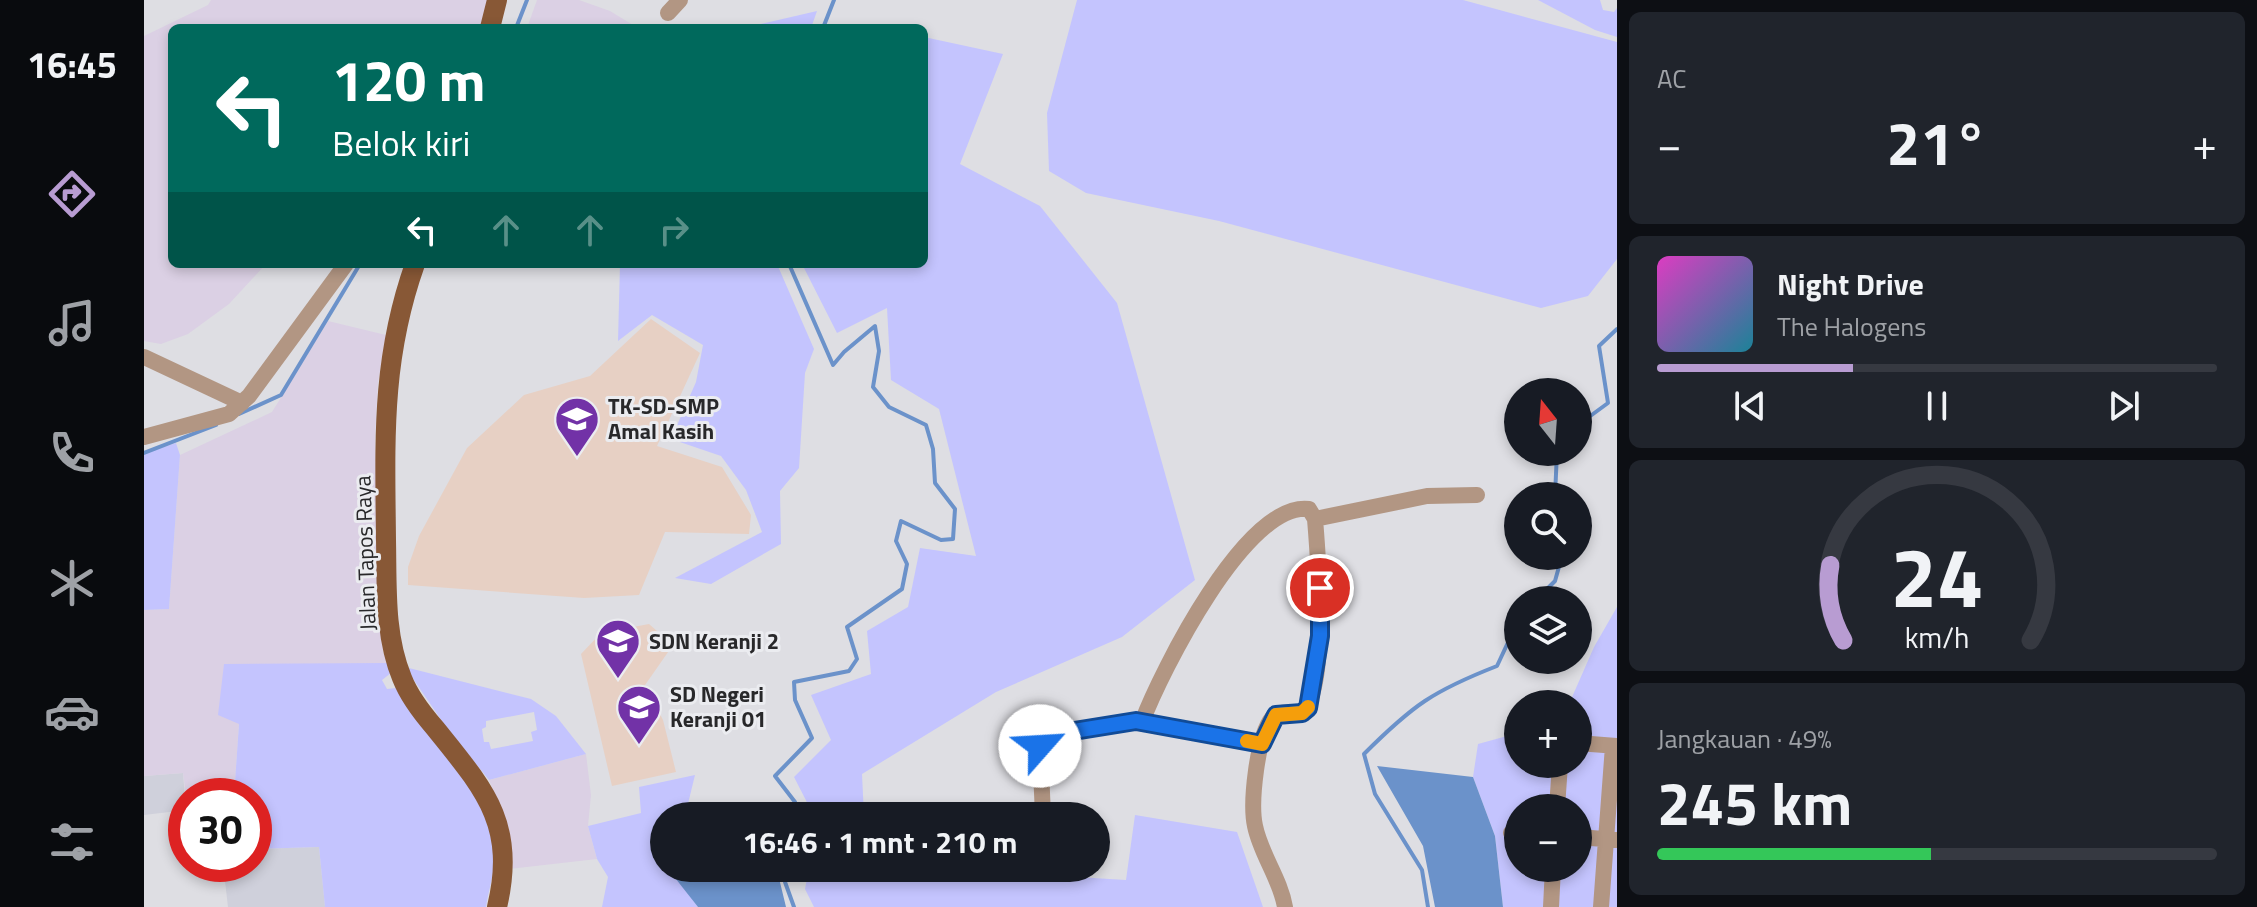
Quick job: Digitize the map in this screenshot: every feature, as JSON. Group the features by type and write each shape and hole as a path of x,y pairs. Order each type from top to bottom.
{"main road":[{"path":"491,24 497,0"},
{"name":"Jalan Tapos Raya","path":"414,268 396,328 387,377 389,618 402,679 419,709 483,787 494,807 505,858 497,907"}],"street":[{"path":"144,437 229,414 242,403 343,268"},
{"path":"144,357 242,403"},
{"path":"1315,519 1427,496 1477,495"},
{"path":"1142,722 1192,617 1225,568 1282,515 1309,509 1315,519 1320,636 1311,699 1302,713 1281,713 1272,718 1262,744 1252,800 1255,825 1285,907"},
{"path":"1042,802 1040,746 1043,739 1095,726 1142,722 1262,744"},
{"path":"1592,744 1615,746 1611,839 1601,907"},
{"path":"1551,907 1552,882"}],"shaded area":[{"path":"211,0 490,0 483,24 169,24 208,5"},
{"path":"537,0 579,0 610,11 631,24 528,24"},
{"path":"1077,0 1463,0 1617,42 1617,259 1588,296 1541,308 1219,221 1086,193 1049,171 1047,113"},
{"path":"1538,0 1600,0 1603,10 1614,12 1617,8 1617,37 1595,30"},
{"path":"817,11 812,24 761,24"},
{"path":"168,24 168,268 262,268 229,304 188,334 161,344 144,341 144,36"},
{"path":"928,38 1003,54 960,164 1040,206 1117,303 1195,580 1122,637 996,692 862,774 863,802 807,802 794,777 831,740 811,695 871,674 867,631 908,607 920,548 976,556 939,409 891,380 887,308 837,333 804,268 928,268"},
{"path":"620,268 779,268 814,349 805,373 799,468 780,491 781,544 711,584 675,578 762,532 746,490 721,456 671,439 696,382 703,345 652,315 618,341"},
{"name":"TK-SD-SMP Amal Kasih","path":"651,319 700,353 657,446 722,467 751,515 749,534 665,532 639,595 584,598 408,585 408,567 419,536 467,448 524,395 590,376"},
{"path":"328,321 386,335 378,383 375,438 383,652 388,663 239,723 235,778 184,778 183,773 144,776 144,610 169,609 180,455 272,412"},
{"path":"176,443 180,455 169,609 144,610 144,453"},
{"path":"1617,607 1617,907 1503,907 1495,836 1473,777 1478,744 1504,737 1504,778 1592,778 1592,690 1575,690 1582,674 1592,674 1592,652"},
{"name":"SDN Keranji 2","path":"649,624 673,645 629,708 656,706 663,720 676,772 612,786 581,654 601,633"},
{"path":"388,663 391,673 382,680 387,689 396,688 459,770 486,815 493,839 494,864 486,907 325,907 319,847 272,848 272,778 235,778 239,724 218,715 224,664"},
{"path":"405,667 531,699 556,716 586,754 489,780 444,724","holes":["534,712 537,730 531,732 533,741 491,749 489,742 484,742 482,729 486,727 486,721"]},
{"path":"586,754 591,795 588,826 597,859 509,869 496,798 489,780"},
{"path":"1377,766 1473,777 1495,836 1503,907 1435,907 1423,846"},
{"path":"183,773 183,778 168,778 168,812 144,815 144,776"},
{"path":"695,775 688,802 650,802 650,882 679,882 698,907 602,907 608,877 597,859 588,826 641,813 639,787"},
{"path":"1135,815 1237,832 1263,907 814,907 805,889 806,882 1126,880"},
{"path":"319,847 325,907 228,907 225,882 272,882 272,848"},
{"path":"678,882 780,882 786,907 698,907"}],"waterway":[{"path":"518,24 527,0"},
{"path":"825,24 834,0"},
{"path":"239,414 281,395 358,268"},
{"path":"791,268 833,365 875,326 879,351 873,387 889,407 926,425 933,449 935,483 955,509 953,539 941,540 901,521 896,541 907,564 902,589 847,627 857,659 849,671 794,682 795,700 812,738 775,776 795,802"},
{"path":"1592,415 1608,403 1599,346 1617,329"},
{"path":"144,453 216,425"},
{"path":"1556,466 1556,482"},
{"path":"1550,586 1558,570"},
{"path":"1428,907 1422,870 1375,794 1364,754 1396,723 1425,701 1456,683 1497,666 1504,651"},
{"path":"785,882 794,907"}],"slow traffic":[{"path":"1247,741 1262,744 1272,718 1281,713 1302,713 1308,707"}],"place":[{"name":"TK-SD-SMP Amal Kasih","path":"577,458"},
{"name":"SDN Keranji 2","path":"618,680"},
{"name":"SD Negeri Keranji 01","path":"639,746"}],"route":[{"path":"1040,746 1049,735 1136,721 1262,744 1272,718 1281,713 1302,713 1308,708 1320,636 1320,588"}]}
